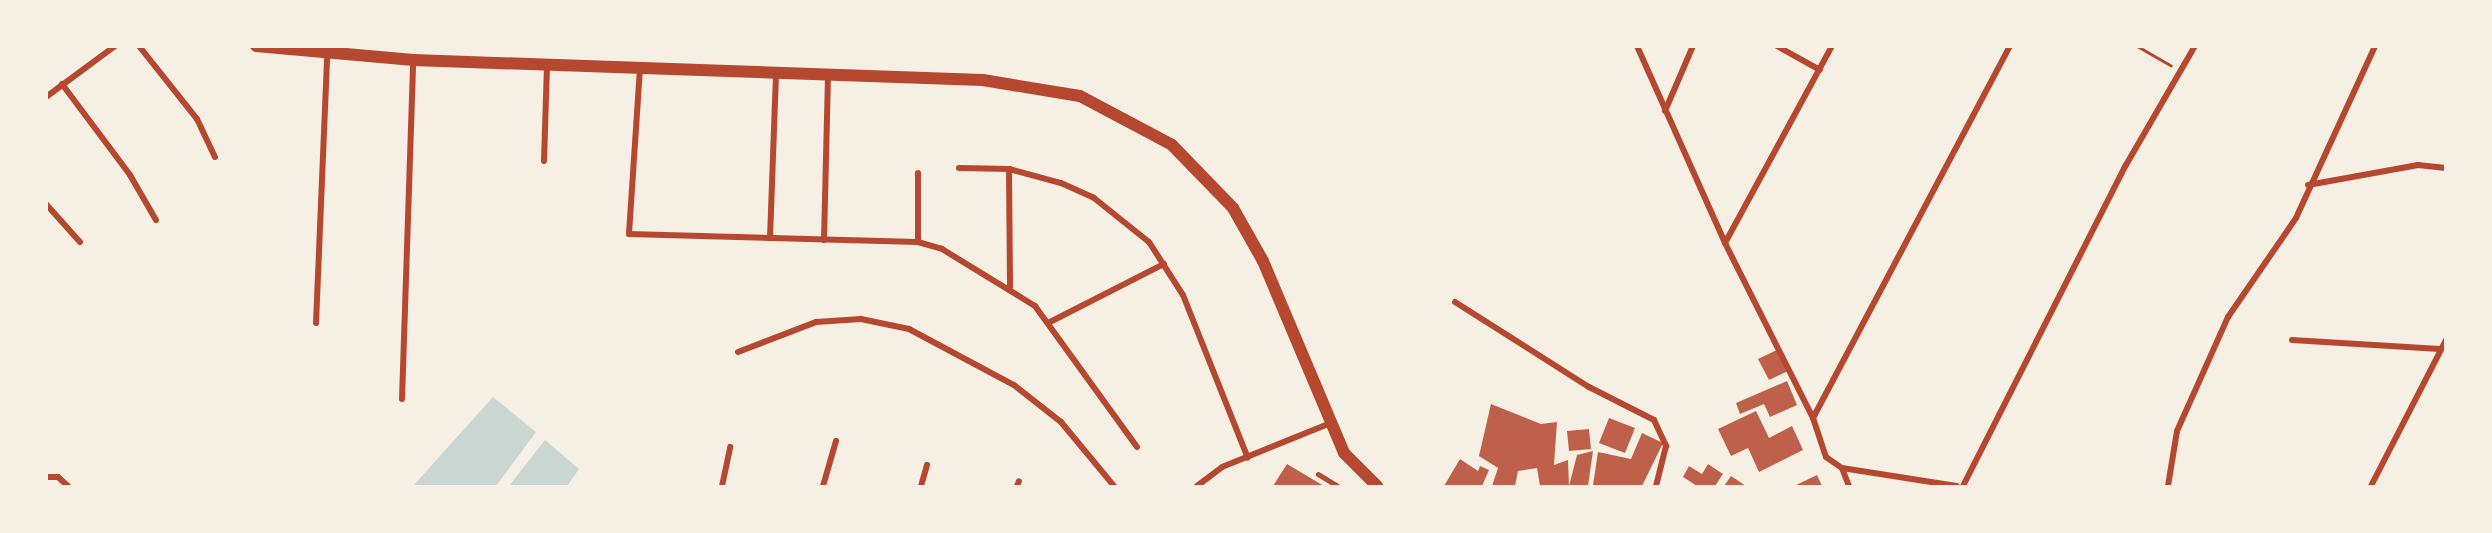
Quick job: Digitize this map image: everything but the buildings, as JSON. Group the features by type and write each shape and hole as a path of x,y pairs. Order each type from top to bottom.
{"main road":[{"path":"256,46 327,55 413,60 776,73 1046,87 1113,110 1172,145 1215,186 1249,233 1331,423 1354,467 1377,486"}],"street":[{"path":"46,97 115,46"},
{"path":"139,46 197,119 215,157"},
{"path":"1637,46 1725,243 1813,418 1826,457 1842,468 1957,486"},
{"path":"1665,111 1693,46"},
{"path":"1777,46 1820,70"},
{"path":"1725,243 1832,46"},
{"path":"1813,418 2010,46"},
{"path":"1963,486 2126,165 2195,46"},
{"path":"2168,486 2177,431 2228,317 2296,218 2307,185 2374,46"},
{"path":"316,323 327,55"},
{"path":"402,399 413,60"},
{"path":"544,161 547,64"},
{"path":"640,68 629,234 918,242 942,249 1010,287 1050,322 1137,447"},
{"path":"770,238 776,73"},
{"path":"824,240 828,76"},
{"path":"62,84 130,175 156,220"},
{"path":"2307,185 2418,165 2445,168"},
{"path":"959,168 1009,169 1094,198 1149,242 1183,295 1248,458"},
{"path":"1009,169 1010,287"},
{"path":"918,173 918,242"},
{"path":"46,204 80,242"},
{"path":"1050,322 1164,264"},
{"path":"1455,302 1589,387 1654,420 1666,446 1658,486"},
{"path":"738,351 816,322 861,319 909,329 1014,385 1061,422 1114,486"},
{"path":"2292,340 2440,349"},
{"path":"2371,486 2445,340"},
{"path":"1197,486 1209,474 1331,423"},
{"path":"823,486 836,441"},
{"path":"722,486 730,447"},
{"path":"921,486 927,465"},
{"path":"1842,468 1849,486"},
{"path":"46,477 57,477 68,486"}],"lane":[{"path":"1318,474 1338,486"}],"path":[{"path":"2137,46 2180,72"}],"shaded area":[{"path":"493,397 536,432 496,486 413,486"},
{"path":"545,440 579,469 567,486 509,486"}]}
